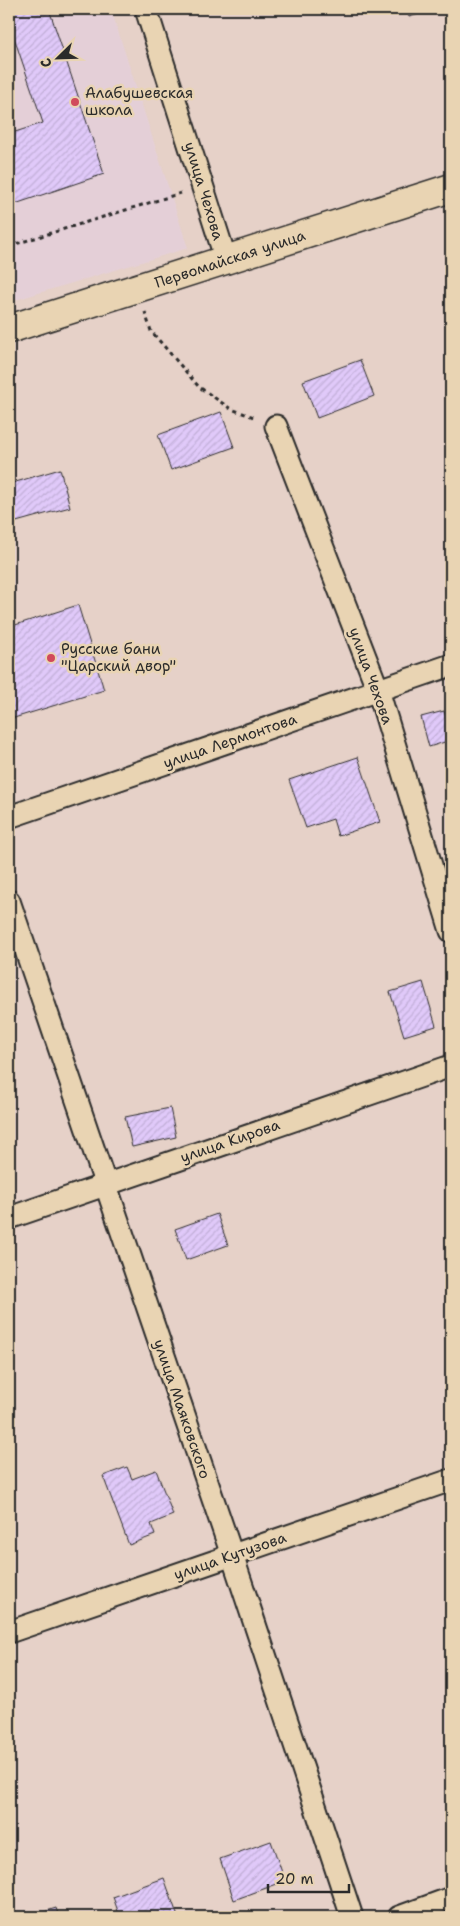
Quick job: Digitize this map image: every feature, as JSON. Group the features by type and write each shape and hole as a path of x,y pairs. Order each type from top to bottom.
{"street":[{"name":"улица Чехова","path":"146,9 226,260"},
{"name":"Первомайская улица","path":"9,329 451,188"},
{"name":"улица Чехова","path":"276,426 378,690 451,931"},
{"name":"улица Лермонтова","path":"9,817 451,665"},
{"name":"улица Маяковского","path":"9,900 104,1184 232,1555 352,1917"},
{"name":"улица Кирова","path":"9,1218 451,1066"},
{"name":"улица Кутузова","path":"9,1632 451,1480"},
{"path":"399,1917 451,1898"}],"path":[{"path":"9,246 203,185"},
{"path":"138,288 151,331 199,387 231,409 276,426"}],"shaded area":[{"name":"Алабушевская школа","path":"9,9 111,9 188,248 9,302"}],"building":[{"path":"9,9 49,9 104,174 9,206 9,134 43,123 9,23"},
{"path":"407,9 436,9 409,17"},
{"path":"360,360 374,396 317,418 303,381"},
{"path":"221,412 234,447 171,470 158,435"},
{"path":"60,469 70,507 9,524 9,484"},
{"name":"Русские бани \"Царский двор\"","path":"78,605 104,690 14,718 9,703 9,627"},
{"path":"444,711 451,740 429,747 421,717"},
{"path":"358,757 380,822 338,836 333,819 306,828 289,780"},
{"path":"423,982 436,1026 404,1036 390,992"},
{"path":"170,1108 176,1137 132,1147 125,1117"},
{"path":"217,1214 228,1245 186,1260 175,1229"},
{"path":"127,1467 132,1479 156,1470 173,1515 151,1524 155,1535 129,1545 103,1476"},
{"path":"271,1841 285,1881 234,1900 220,1859"},
{"path":"164,1878 178,1917 120,1917 113,1897"},
{"path":"56,1908 59,1917 28,1917"}],"place":[{"name":"Алабушевская школа","path":"75,102"},
{"name":"Русские бани \"Царский двор\"","path":"51,658"}]}
